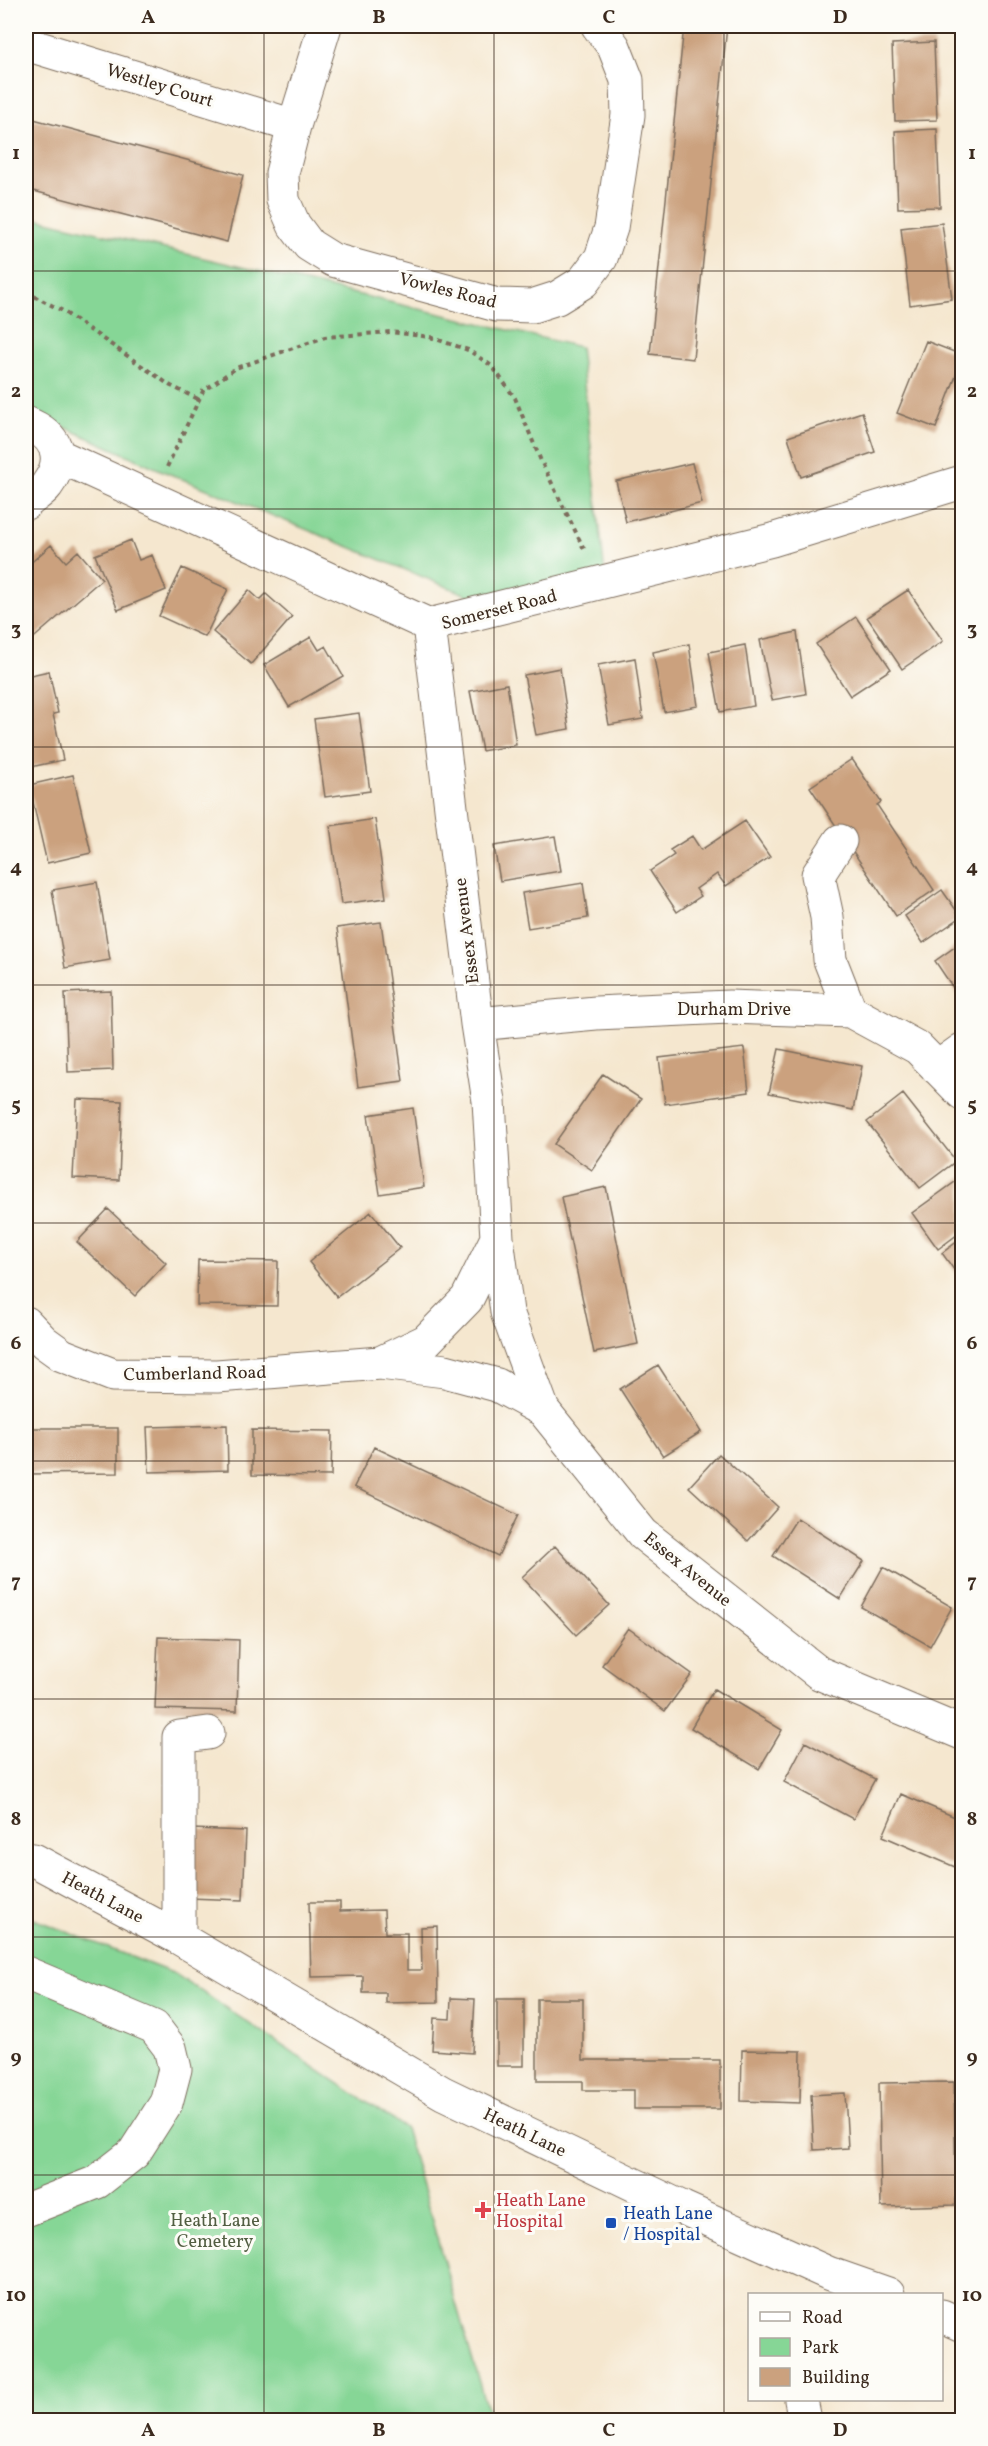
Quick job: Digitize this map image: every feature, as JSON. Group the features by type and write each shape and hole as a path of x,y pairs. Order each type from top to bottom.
{"street":[{"name":"Vowles Road","path":"325,26 282,173 284,200 294,225 309,245 333,260 496,305 532,306 556,298 583,282 601,258 611,228 628,115 627,80 614,47 598,26"},
{"name":"Westley Court","path":"26,44 294,126"},
{"path":"26,423 40,428 54,443 58,467 46,486 26,503"},
{"name":"Somerset Road","path":"57,455 429,626 772,540 963,482"},
{"name":"Essex Avenue","path":"429,626 477,1024 489,1101 497,1238 507,1312 543,1410 643,1534 819,1673 963,1733"},
{"path":"840,841 818,875 827,916 830,960 850,1011"},
{"name":"Durham Drive","path":"477,1024 596,1012 729,1007 850,1011 918,1048 950,1059 963,1093"},
{"name":"Essex Avenue","path":"467,1299 497,1238"},
{"name":"Cumberland Road","path":"380,1363 426,1341 467,1299"},
{"name":"Cumberland Road","path":"26,1323 44,1342 62,1355 113,1375 216,1376 380,1363 445,1371 497,1385 543,1410"},
{"path":"179,1938 179,1737 208,1733"},
{"name":"Heath Lane","path":"26,1859 34,1860 179,1938 443,2093 683,2208 825,2284 877,2293"},
{"path":"26,1973 154,2027 170,2048 175,2069 166,2103 134,2153 97,2182 26,2210"},
{"path":"943,2316 963,2325"},
{"path":"801,2401 805,2421"}],"path":[{"path":"26,292 62,310 171,386 198,399"},
{"path":"165,472 203,391 214,381 236,368 325,337 391,332 430,337 468,350 492,366 514,398 541,461 589,558"}],"green space":[{"path":"26,216 580,347 605,575 477,599 165,472 26,410"},
{"name":"Heath Lane Cemetery","path":"26,1916 175,1974 405,2128 490,2420 26,2420"}],"building":[{"path":"684,26 727,26 693,359 650,354"},
{"path":"934,42 937,120 895,121 892,44"},
{"path":"26,117 243,175 227,242 26,189"},
{"path":"937,129 940,207 898,208 895,131"},
{"path":"942,223 952,299 910,305 901,228"},
{"path":"926,341 962,355 936,428 897,413"},
{"path":"862,412 875,452 801,477 788,437"},
{"path":"692,463 702,503 626,522 616,481"},
{"path":"131,540 139,560 152,555 166,590 118,610 95,555"},
{"path":"51,545 66,562 78,551 102,579 29,642 26,638 26,567"},
{"path":"182,568 228,589 205,637 159,616"},
{"path":"249,590 260,600 266,594 292,617 251,664 213,632"},
{"path":"908,590 943,641 902,669 867,617"},
{"path":"856,617 891,669 850,696 816,644"},
{"path":"797,632 806,694 772,700 760,640"},
{"path":"311,637 319,650 326,646 343,676 289,707 264,665"},
{"path":"689,644 698,706 664,712 653,652"},
{"path":"745,645 754,706 720,712 709,652"},
{"path":"635,658 643,719 609,725 598,665"},
{"path":"560,668 569,729 536,735 524,675"},
{"path":"49,671 58,713 53,714 63,760 26,768 26,676"},
{"path":"507,684 516,745 482,751 470,691"},
{"path":"359,713 370,791 325,797 314,719"},
{"path":"852,759 881,802 877,805 934,890 896,916 810,787"},
{"path":"73,775 91,853 47,863 29,785"},
{"path":"375,819 386,898 341,904 330,826"},
{"path":"745,821 770,857 726,886 717,874 696,889 701,896 677,912 650,871 674,855 670,850 692,836 701,850"},
{"path":"555,836 561,871 500,881 494,846"},
{"path":"97,882 110,960 65,968 52,890"},
{"path":"583,883 588,918 528,928 522,893"},
{"path":"942,890 961,917 923,943 905,916"},
{"path":"381,922 403,1081 358,1087 337,928"},
{"path":"962,942 962,1001 935,961"},
{"path":"111,991 113,1070 68,1072 65,993"},
{"path":"744,1048 749,1092 665,1104 659,1058"},
{"path":"779,1049 862,1066 853,1110 769,1093"},
{"path":"603,1074 641,1099 592,1170 554,1144"},
{"path":"903,1094 956,1161 920,1188 867,1122"},
{"path":"77,1099 122,1101 119,1180 73,1178"},
{"path":"413,1108 424,1187 380,1194 368,1115"},
{"path":"962,1177 962,1231 938,1249 912,1213"},
{"path":"606,1187 638,1344 594,1353 561,1197"},
{"path":"108,1209 166,1263 135,1296 77,1242"},
{"path":"371,1212 400,1248 337,1297 309,1262"},
{"path":"962,1238 962,1281 942,1253"},
{"path":"198,1260 278,1261 277,1306 197,1305"},
{"path":"658,1365 701,1432 663,1456 620,1389"},
{"path":"227,1425 228,1470 149,1472 147,1427"},
{"path":"26,1428 118,1428 118,1473 26,1474"},
{"path":"252,1430 332,1431 331,1476 252,1475"},
{"path":"374,1447 518,1515 498,1556 354,1487"},
{"path":"719,1454 778,1507 748,1541 689,1487"},
{"path":"797,1518 864,1561 840,1599 773,1556"},
{"path":"555,1546 609,1605 576,1635 522,1577"},
{"path":"883,1567 952,1607 930,1646 861,1607"},
{"path":"628,1628 692,1674 665,1711 602,1665"},
{"path":"158,1637 239,1640 237,1711 155,1709"},
{"path":"714,1689 782,1730 759,1769 691,1728"},
{"path":"805,1742 875,1779 853,1819 784,1782"},
{"path":"901,1794 962,1820 962,1850 955,1867 883,1836"},
{"path":"192,1829 246,1831 243,1900 189,1898"},
{"path":"309,1902 340,1902 340,1911 384,1910 385,1933 407,1933 407,1970 422,1970 421,1927 437,1926 438,2002 386,2003 386,1993 363,1993 363,1976 311,1977"},
{"path":"451,1998 475,1999 472,2053 432,2050 434,2018 450,2019"},
{"path":"497,1999 524,1999 524,2066 497,2066"},
{"path":"537,1999 583,1999 583,2060 720,2060 720,2109 634,2109 634,2090 583,2090 583,2081 537,2081"},
{"path":"742,2050 801,2051 800,2103 741,2101"},
{"path":"954,2082 956,2205 881,2207 879,2083"},
{"path":"845,2093 848,2148 814,2150 811,2095"}],"place":[{"name":"Heath Lane Hospital","path":"483,2210"},
{"name":"Heath Lane / Hospital","path":"611,2223"}]}
